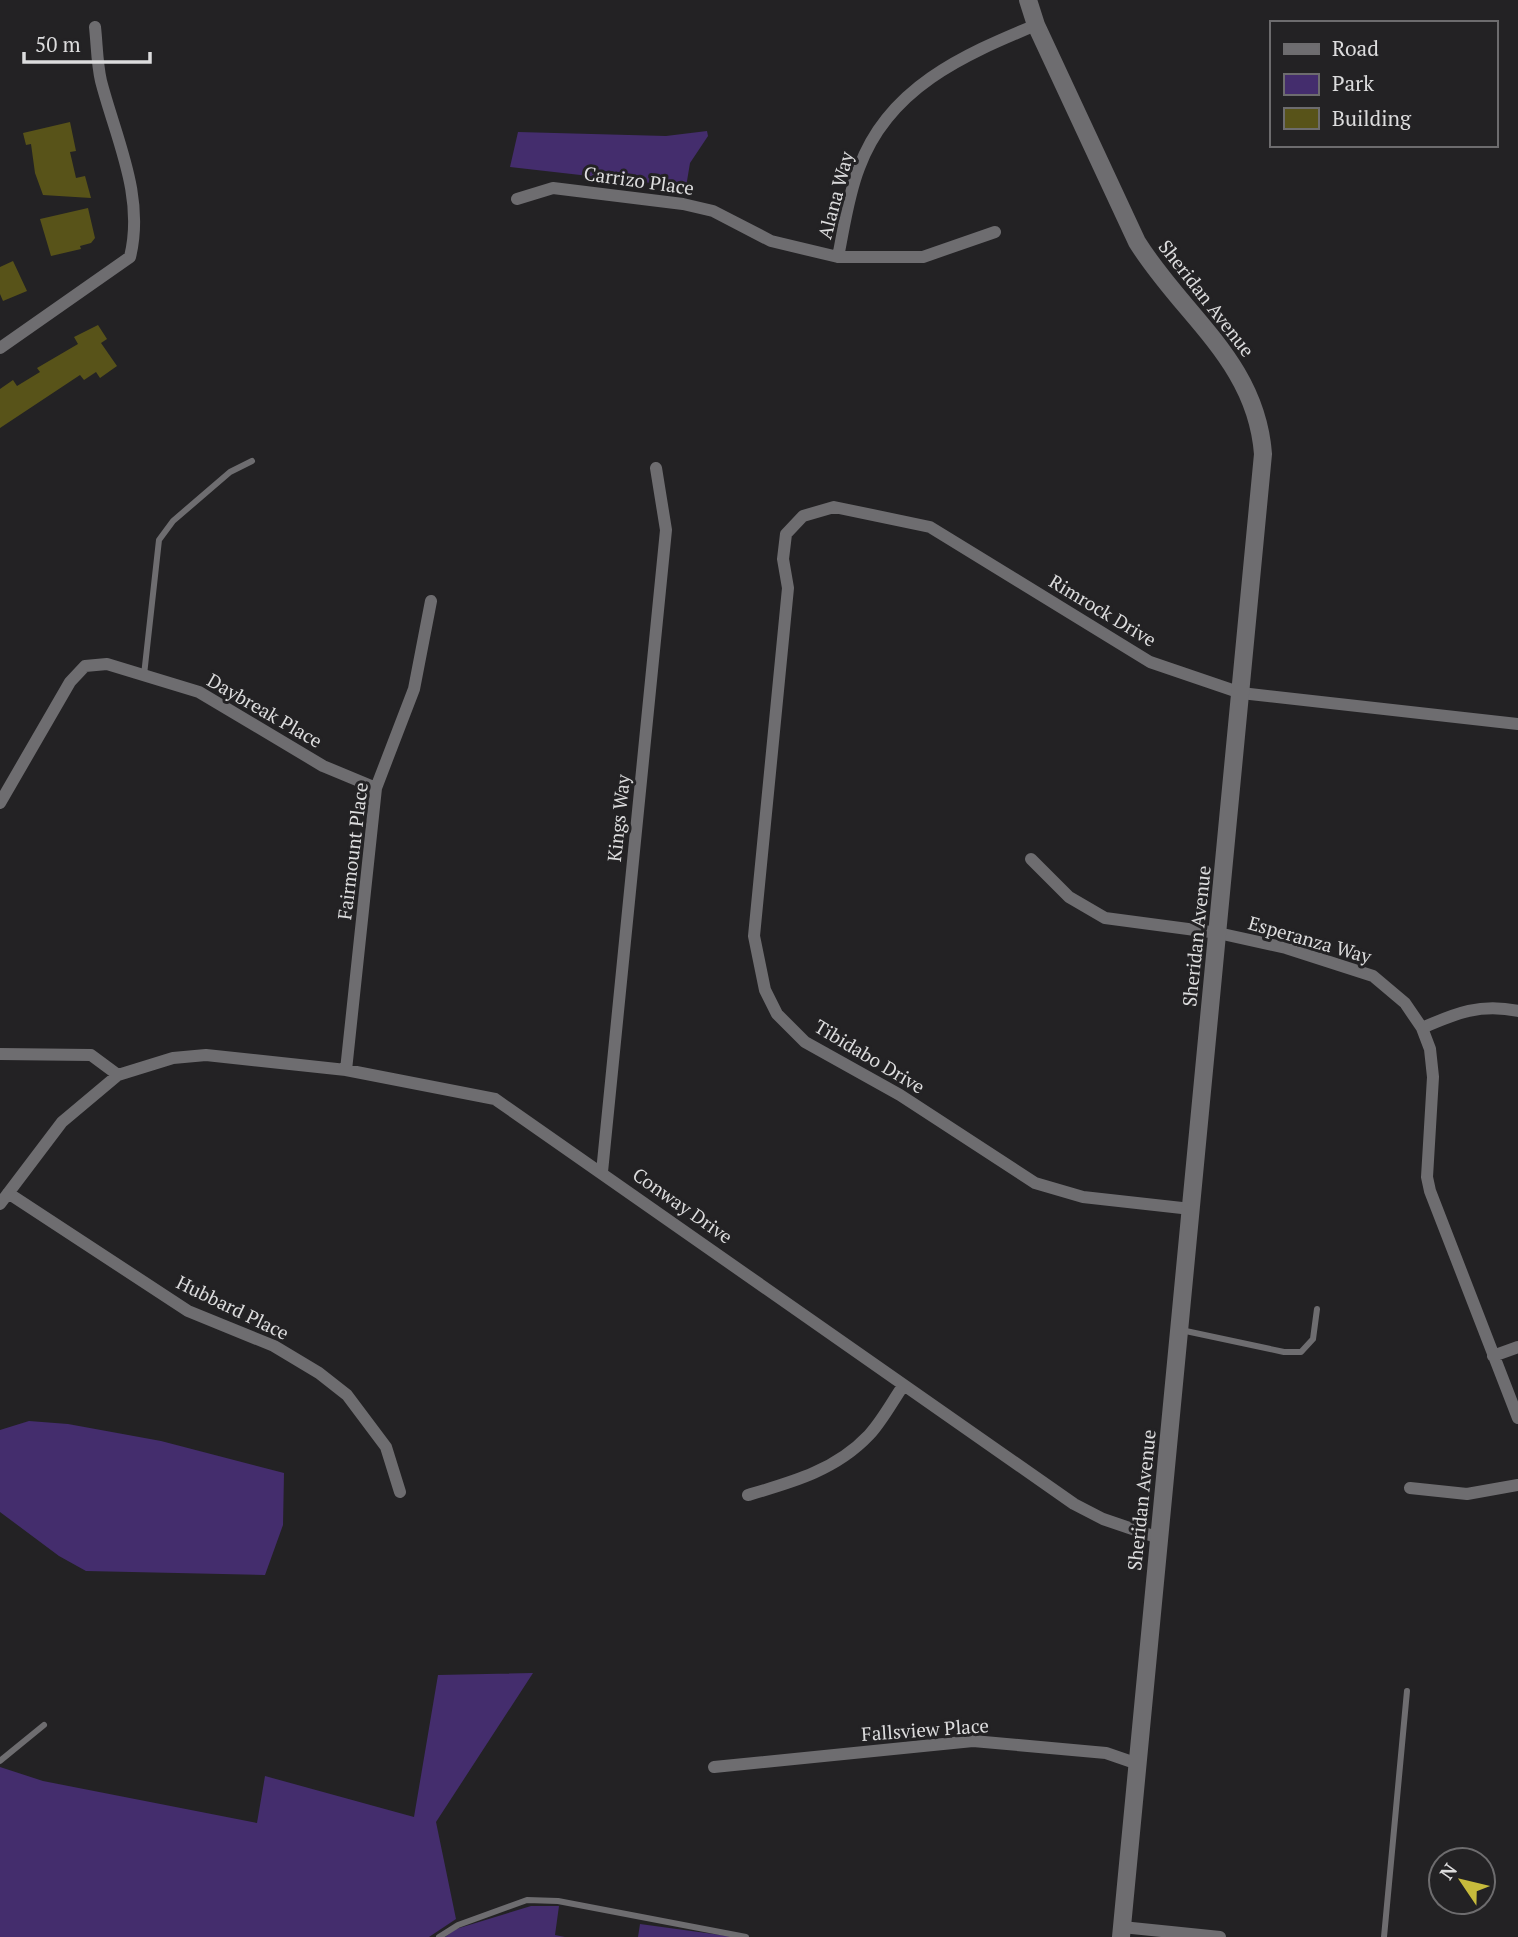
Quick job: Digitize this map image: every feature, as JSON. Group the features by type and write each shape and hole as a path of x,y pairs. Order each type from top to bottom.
{"street":[{"name":"Sheridan Avenue","path":"1028,0 1036,25 1137,242 1158,274 1234,365 1252,399 1263,454 1121,1932"},
{"name":"Alana Way","path":"838,257 858,170 870,143 905,97 925,79 968,53 1036,25"},
{"path":"0,348 130,257 135,208 130,178 100,78 95,27"},
{"name":"Carrizo Place","path":"517,199 554,188 683,204 713,211 771,241 838,257 923,257 995,232"},
{"name":"Kings Way","path":"602,1172 666,530 656,468"},
{"name":"Rimrock Drive","path":"788,588 783,559 786,534 803,516 834,507 930,527 1150,662 1241,693 1518,724"},
{"name":"Tibidabo Drive","path":"788,588 754,936 765,990 777,1014 806,1042 900,1095 1035,1183 1083,1197 1191,1209"},
{"name":"Fairmount Place","path":"346,1070 376,788 414,689 430,601"},
{"name":"Daybreak Place","path":"0,803 71,682 85,666 107,664 199,692 323,766 376,788"},
{"name":"Esperanza Way","path":"1031,859 1069,897 1105,918 1218,933 1286,948 1373,976 1405,1003 1422,1028 1430,1049 1433,1077 1427,1177 1430,1191 1518,1418"},
{"path":"1422,1028 1462,1010 1494,1006 1518,1011"},
{"path":"0,1054 91,1055 117,1075 62,1122 4,1198"},
{"name":"Conway Drive","path":"117,1075 173,1058 206,1055 346,1070 495,1100 602,1172 1074,1504 1103,1519 1158,1538"},
{"name":"Hubbard Place","path":"4,1198 188,1311 274,1346 319,1373 347,1395 386,1447 401,1492"},
{"path":"1493,1356 1518,1347"},
{"path":"748,1495 805,1478 843,1458 870,1434 903,1386"},
{"path":"1410,1488 1467,1494 1518,1485"},
{"name":"Fallsview Place","path":"714,1766 973,1741 1105,1753 1138,1764"},
{"path":"1121,1932 1220,1937"}],"lane":[{"path":"144,677 159,540 173,521 230,472 252,461"},
{"path":"1179,1329 1284,1352 1301,1352 1313,1339 1317,1309"},
{"path":"1384,1937 1407,1691"},
{"path":"0,1761 44,1725"},
{"path":"439,1937 457,1925 527,1900 558,1902 747,1937"}],"green space":[{"path":"707,131 708,136 690,163 686,187 510,167 518,132 666,136"},
{"path":"29,1421 68,1424 161,1441 284,1473 283,1525 265,1575 86,1571 59,1556 0,1512 0,1430"},
{"path":"533,1673 436,1822 456,1919 429,1937 0,1937 0,1767 43,1781 257,1823 265,1776 414,1817 438,1675"},
{"path":"531,1906 559,1906 555,1935 565,1937 445,1937 456,1929"},
{"path":"640,1924 728,1936 731,1937 638,1937"}],"building":[{"path":"70,122 76,151 70,152 76,178 85,176 91,198 43,195 35,173 31,144 26,145 23,133"},
{"path":"88,208 95,238 91,243 80,246 81,249 51,256 40,219"},
{"path":"13,261 27,291 3,301 0,294 0,267"},
{"path":"98,325 107,339 101,343 117,366 100,378 96,372 84,380 80,375 0,428 0,389 13,380 17,386 40,372 37,368 78,344 74,337"}]}
